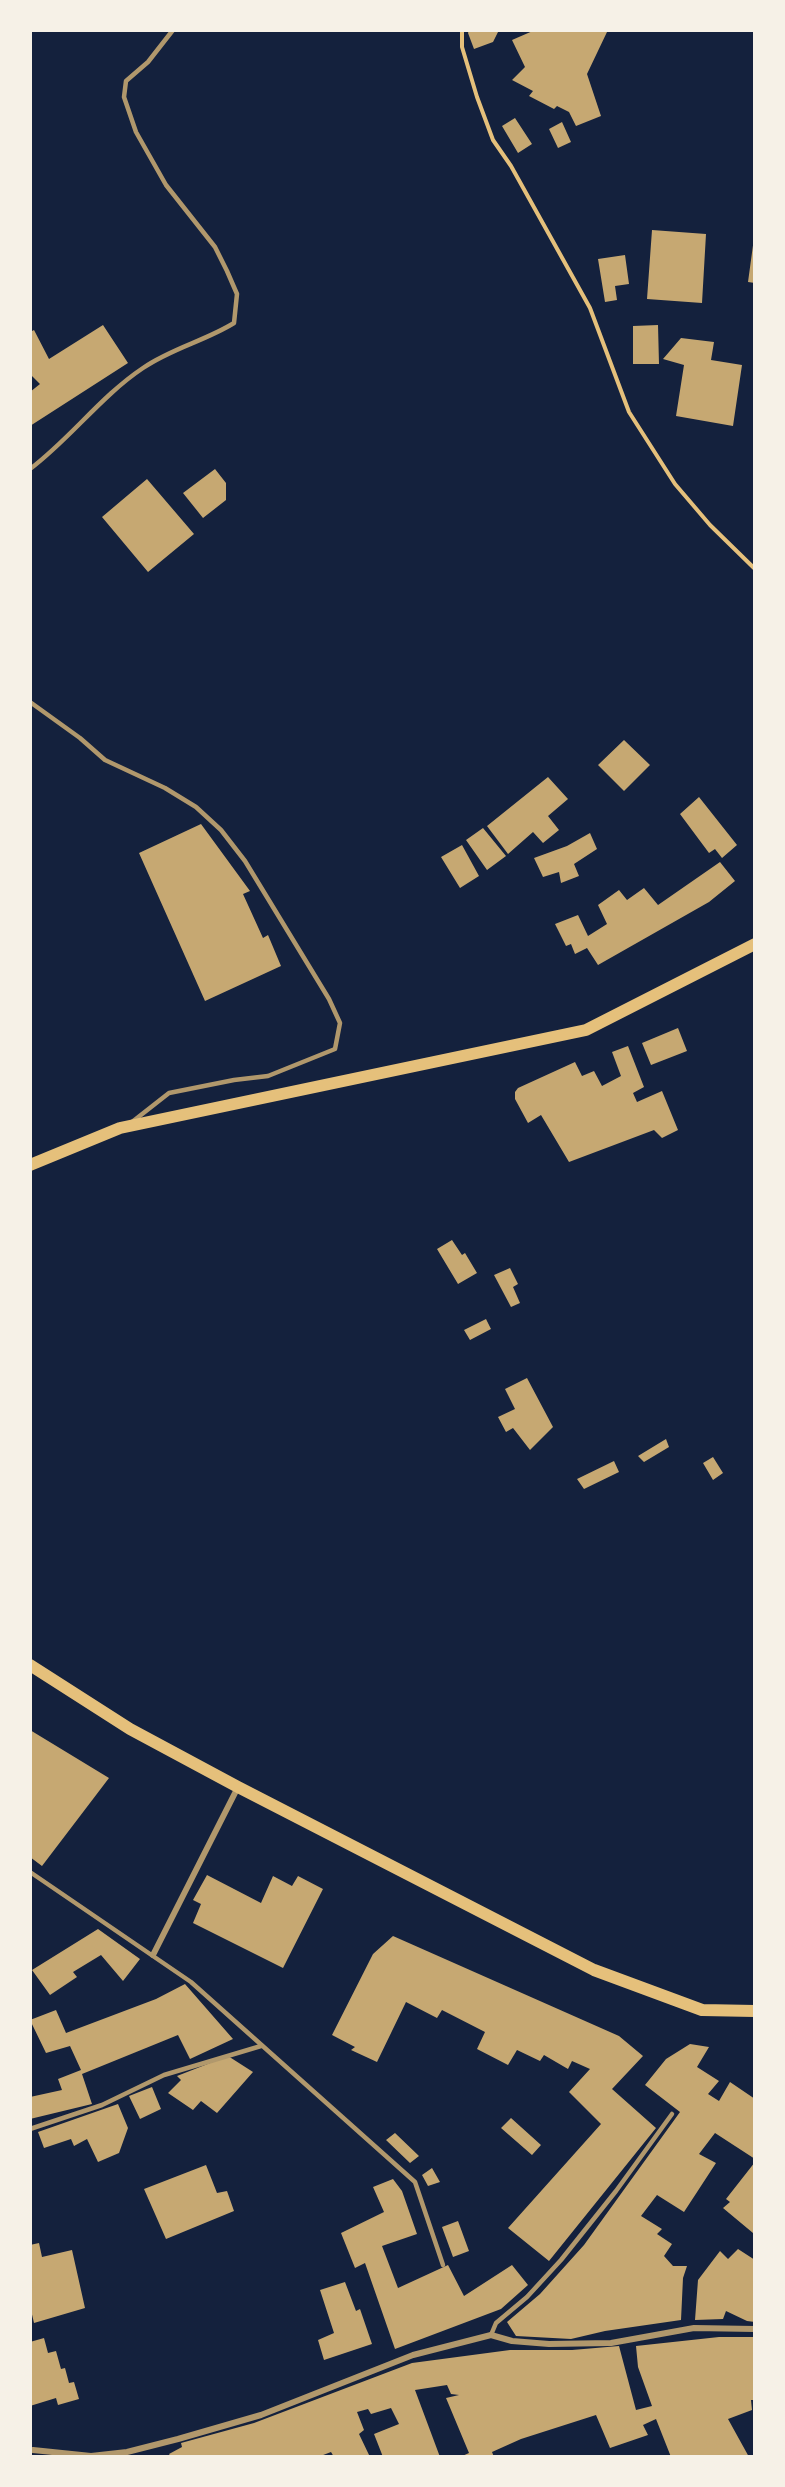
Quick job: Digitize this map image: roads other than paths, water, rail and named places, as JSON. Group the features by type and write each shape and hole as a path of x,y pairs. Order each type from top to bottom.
{"main road":[{"path":"30,1165 125,1127 586,1030 755,944"},
{"path":"30,1665 130,1729 594,1970 702,2010 755,2011"}],"street":[{"path":"153,1955 238,1787"},
{"path":"32,2452 91,2456 127,2452 178,2439 261,2415 413,2355 491,2335 513,2341 549,2344 611,2343 694,2328 755,2329"}],"lane":[{"path":"30,469 141,369 171,351 214,335 234,323 237,294 227,271 215,247 165,185 136,132 124,97 126,81 148,62 173,30"},
{"path":"30,702 80,738 105,760 196,807 221,830 245,861 282,921 329,999 340,1023 335,1049 268,1076 234,1080 169,1093 125,1127"},
{"path":"30,1872 190,1982 415,2182 443,2265"},
{"path":"30,2129 102,2105 164,2075 262,2046"},
{"path":"491,2335 496,2323 526,2297 561,2260 616,2191 672,2114"}]}
